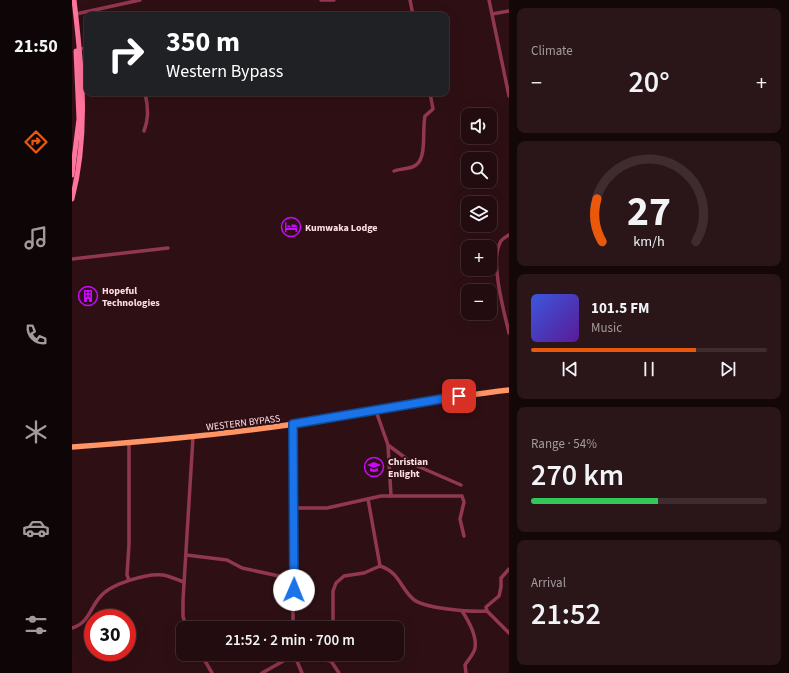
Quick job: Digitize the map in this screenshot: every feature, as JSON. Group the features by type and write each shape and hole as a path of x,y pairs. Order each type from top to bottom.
{"main road":[{"path":"72,176 79,119 75,72 74,0"},
{"path":"72,199 79,162 84,116 80,49 73,14"},
{"name":"WESTERN BYPASS","path":"72,448 193,437 293,424 459,396 509,390"}],"street":[{"path":"73,14 140,0"},
{"path":"321,0 334,0"},
{"path":"410,0 412,12"},
{"path":"489,0 509,96"},
{"path":"492,14 509,11"},
{"path":"80,49 84,48"},
{"path":"144,131 147,123 147,104 145,96"},
{"path":"394,171 416,166 422,158 422,126 425,116 433,109 431,96"},
{"path":"509,235 500,242 496,256 500,294 509,333"},
{"path":"72,259 168,248"},
{"path":"376,411 388,445 391,496"},
{"path":"293,424 293,621"},
{"path":"184,621 182,611 193,437"},
{"path":"129,443 127,575 129,580"},
{"path":"388,445 415,465 461,485"},
{"path":"294,508 327,508 368,499 391,496 462,496 464,502 460,519 464,536"},
{"path":"368,499 380,566 398,577 414,601 423,605 462,611 487,611"},
{"path":"186,555 227,560 242,568 280,576 294,590"},
{"path":"333,621 333,591 336,583 344,576 364,573 380,566"},
{"path":"509,569 501,578 499,596 487,605 487,611 509,634"},
{"path":"72,628 81,624 92,613 99,598 104,592 129,580 163,575 184,582"},
{"path":"462,611 470,625 475,643 475,649 465,665 466,673"},
{"path":"205,661 212,673"},
{"path":"262,673 283,661"},
{"path":"298,661 302,673"},
{"path":"327,661 332,662 339,673"}],"place":[{"name":"Kumwaka Lodge","path":"291,227"},
{"name":"Hopeful Technologies","path":"88,296"},
{"name":"Christian Enlight","path":"374,467"}],"route":[{"path":"294,590 293,424 338,418 459,396"}]}
